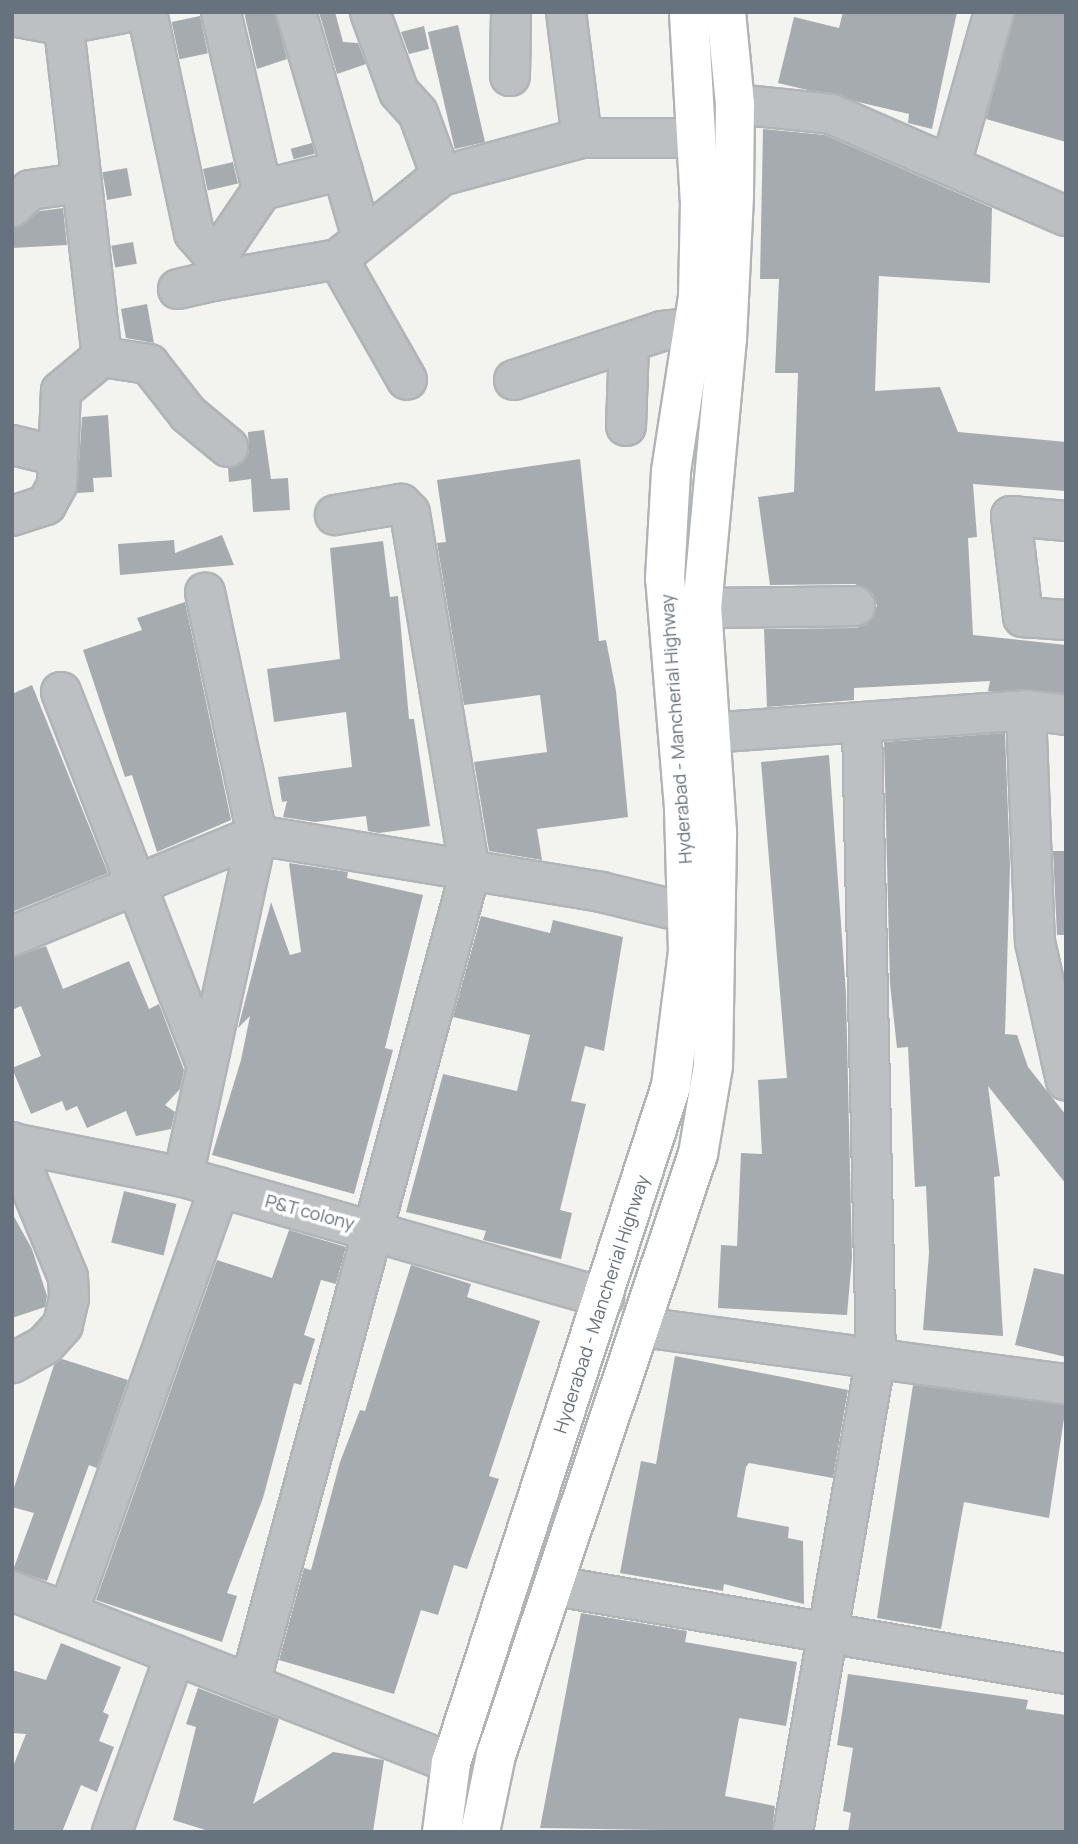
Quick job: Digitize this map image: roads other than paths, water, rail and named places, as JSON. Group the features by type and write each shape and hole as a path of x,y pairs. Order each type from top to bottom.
{"main road":[{"name":"Hyderabad - Mancherial Highway","path":"443,1832 451,1763 671,1086 688,952 684,808 665,579 671,471 693,328 700,204 694,138 689,12"},
{"name":"Hyderabad - Mancherial Highway","path":"480,1832 496,1755 698,1154 713,1066 719,901 702,591 727,340 735,104 726,12"},
{"path":"665,579 702,591"}],"street":[{"path":"12,16 61,19 129,12"},
{"path":"147,12 202,276"},
{"path":"221,12 262,190"},
{"path":"296,12 343,170 350,248 407,380"},
{"path":"370,12 399,92 418,113 441,176"},
{"path":"510,76 511,12"},
{"path":"566,12 582,138"},
{"path":"951,164 994,12"},
{"path":"61,19 102,357"},
{"path":"735,104 831,114 1066,216"},
{"path":"202,276 350,248 441,176 582,138 694,138"},
{"path":"202,276 262,190 343,170"},
{"path":"12,207 30,190 80,183"},
{"path":"514,380 629,342 693,328"},
{"path":"626,426 629,342"},
{"path":"12,516 46,505 57,485 61,391 102,357 149,364 188,414 228,447"},
{"path":"12,445 58,456"},
{"path":"250,1684 470,872 410,513 401,504 335,515"},
{"path":"1066,521 1010,516 1023,617 1066,620"},
{"path":"702,591 855,606"},
{"path":"184,1177 257,835 205,593"},
{"path":"61,692 140,884 207,1066"},
{"path":"708,733 862,725 1026,709 1066,715"},
{"path":"1026,709 1034,942 1066,1081"},
{"path":"793,1832 876,1358 862,725"},
{"path":"12,936 257,835 601,892 687,914"},
{"path":"12,1142 68,1277 69,1298 63,1325 45,1345 12,1363"},
{"name":"P&T colony","path":"12,1142 184,1177 373,1229 604,1298"},
{"path":"68,1613 220,1187"},
{"path":"642,1327 1066,1384"},
{"path":"555,1586 827,1635 1066,1674"},
{"path":"12,1591 451,1763"},
{"path":"112,1832 175,1655"}]}
